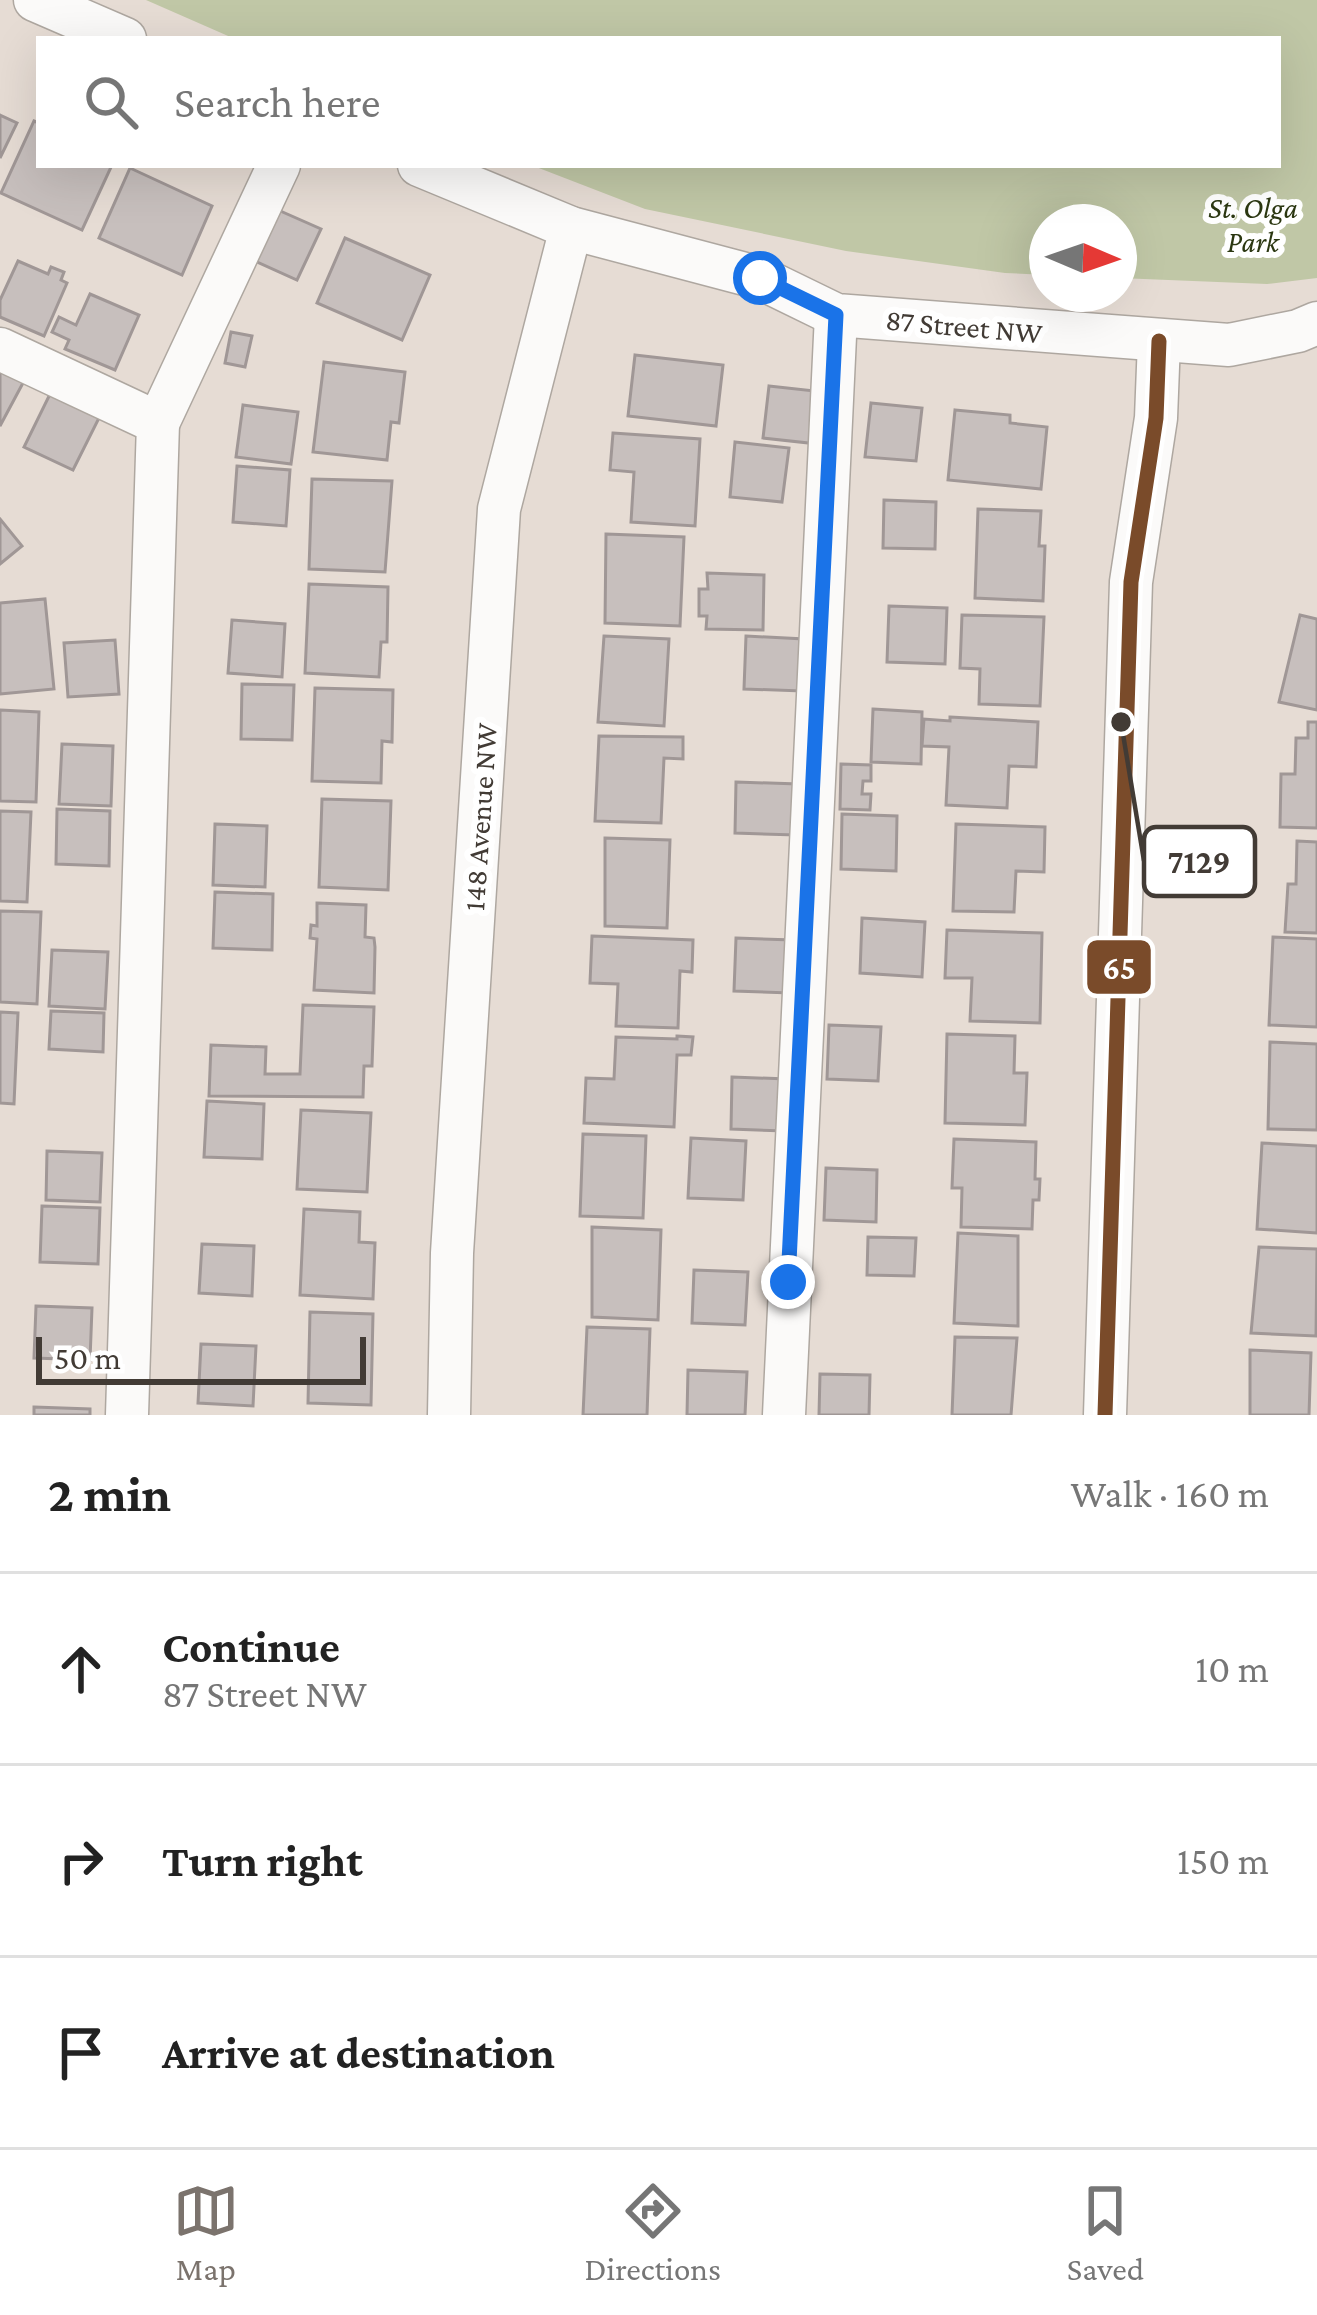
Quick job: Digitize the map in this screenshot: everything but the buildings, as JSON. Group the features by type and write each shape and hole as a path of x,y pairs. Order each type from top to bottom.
{"street":[{"path":"35,0 118,36"},
{"path":"128,1415 158,423 278,168"},
{"name":"87 Street NW","path":"426,168 571,228 760,278 836,315 1229,345 1317,323"},
{"name":"148 Avenue NW","path":"449,1415 452,1253 499,509 571,228"},
{"path":"784,1415 836,315"},
{"path":"1105,1415 1131,582 1156,418 1159,341"},
{"path":"0,350 158,423"}],"green space":[{"name":"St. Olga Park","path":"146,0 1317,0 1317,278 1267,284 1137,279 1137,204 1029,204 1029,274 1005,273 846,251 645,209 539,168 1281,168 1281,36 228,36"}],"transit line":[{"name":"65","path":"1105,1415 1131,582 1156,418 1159,341"}],"place":[{"name":"7129","path":"1121,722"}],"route":[{"path":"760,278 836,315 788,1282"}]}
